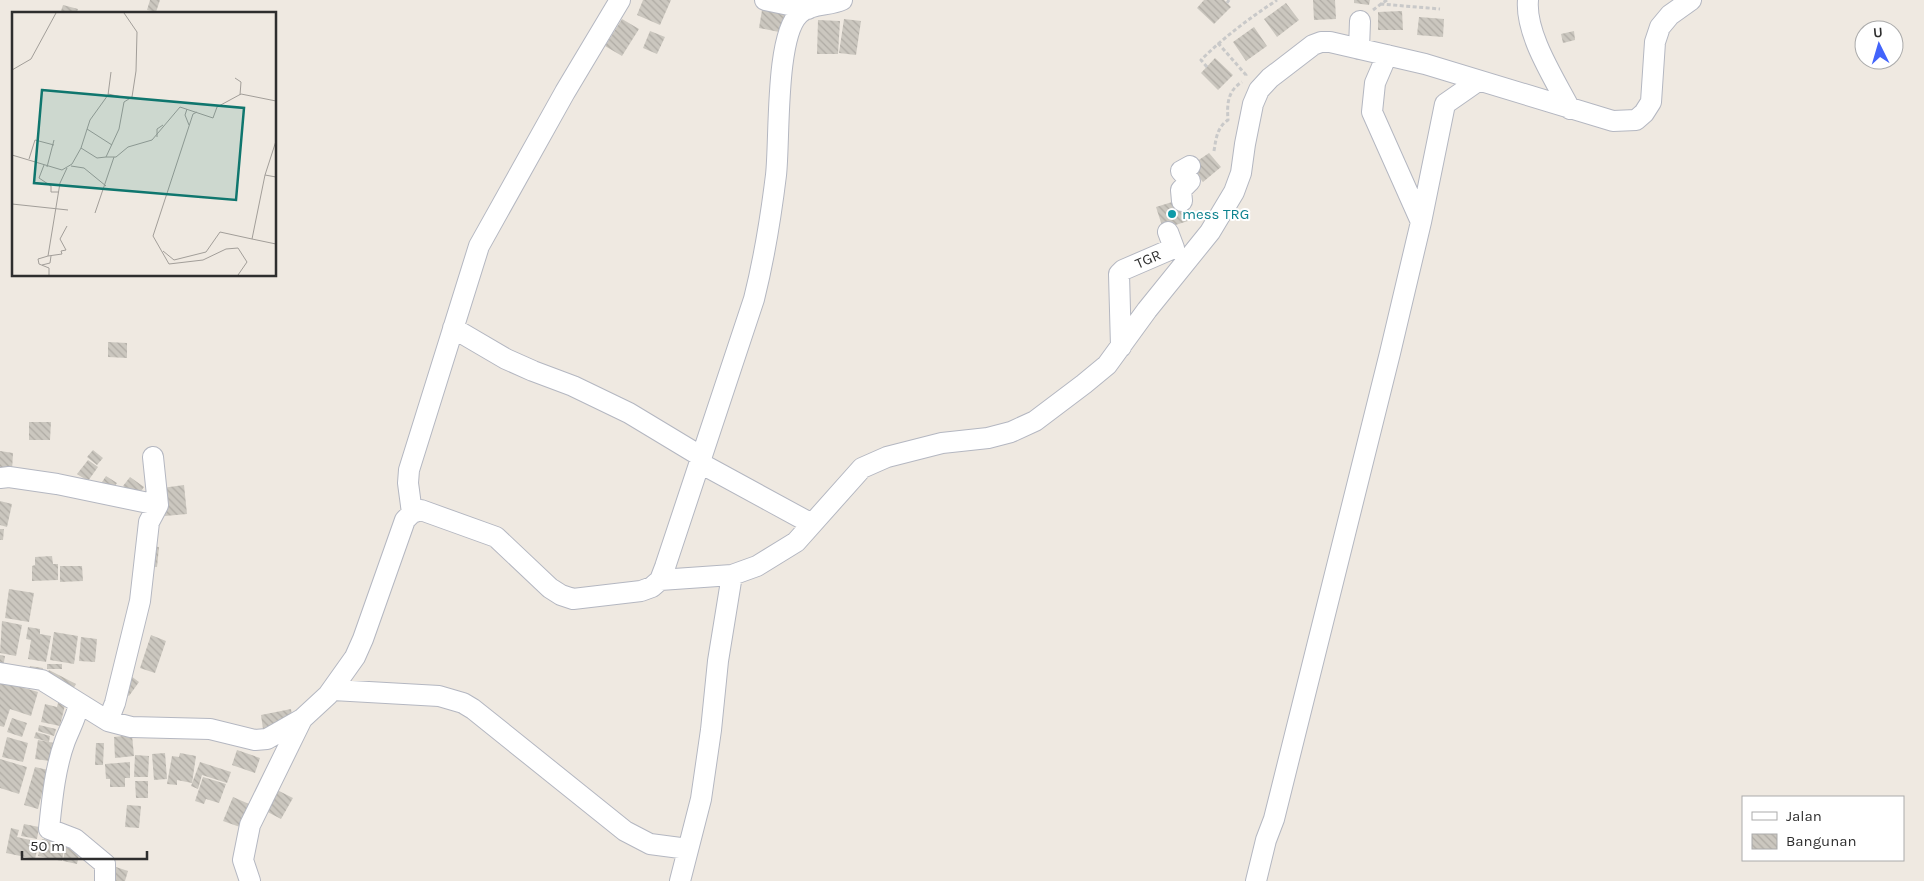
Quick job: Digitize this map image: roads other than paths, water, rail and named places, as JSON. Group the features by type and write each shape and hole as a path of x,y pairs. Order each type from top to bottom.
{"street":[{"path":"412,513 408,483 409,470 479,246 620,0"},
{"path":"765,0 808,9"},
{"path":"0,673 42,680 108,720 131,726 210,728 256,740 267,739 302,719 332,690 355,657 405,520 412,513 421,510 496,537 550,588 561,595 573,599 641,591 652,587 660,580 754,300 776,177 784,48 799,14 808,9 842,0"},
{"path":"1528,0 1526,12 1532,33 1570,109"},
{"path":"660,580 732,575 757,566 796,542 862,468 887,457 942,443 988,438 1011,432 1034,421 1106,366 1147,310 1210,232 1234,192 1241,173 1253,104 1258,90 1270,78 1313,45 1321,42 1330,42 1425,64 1613,122 1636,120 1644,113 1651,102 1655,42 1660,27 1670,15 1691,0"},
{"path":"1359,49 1360,21"},
{"path":"1387,55 1375,83 1372,112 1422,222"},
{"path":"1256,881 1328,607 1422,222 1445,104 1478,81"},
{"path":"1182,201 1181,190 1190,181 1181,171 1190,166"},
{"name":"TGR","path":"1121,347 1119,274 1123,270 1174,248 1168,232"},
{"path":"453,328 506,359 573,386 629,413 701,460 812,524"},
{"path":"108,720 115,703 140,601 149,522 158,505 153,457"},
{"path":"0,478 9,477 58,484 158,505"},
{"path":"680,881 701,799 718,661 732,575"},
{"path":"332,690 438,696 463,703 625,831 650,844 688,849"},
{"path":"79,704 75,722 65,741 53,792 49,829 75,839 105,864 105,881"},
{"path":"250,881 243,860 250,826 302,719"}],"place":[{"name":"mess TRG","path":"1172,214"}]}
